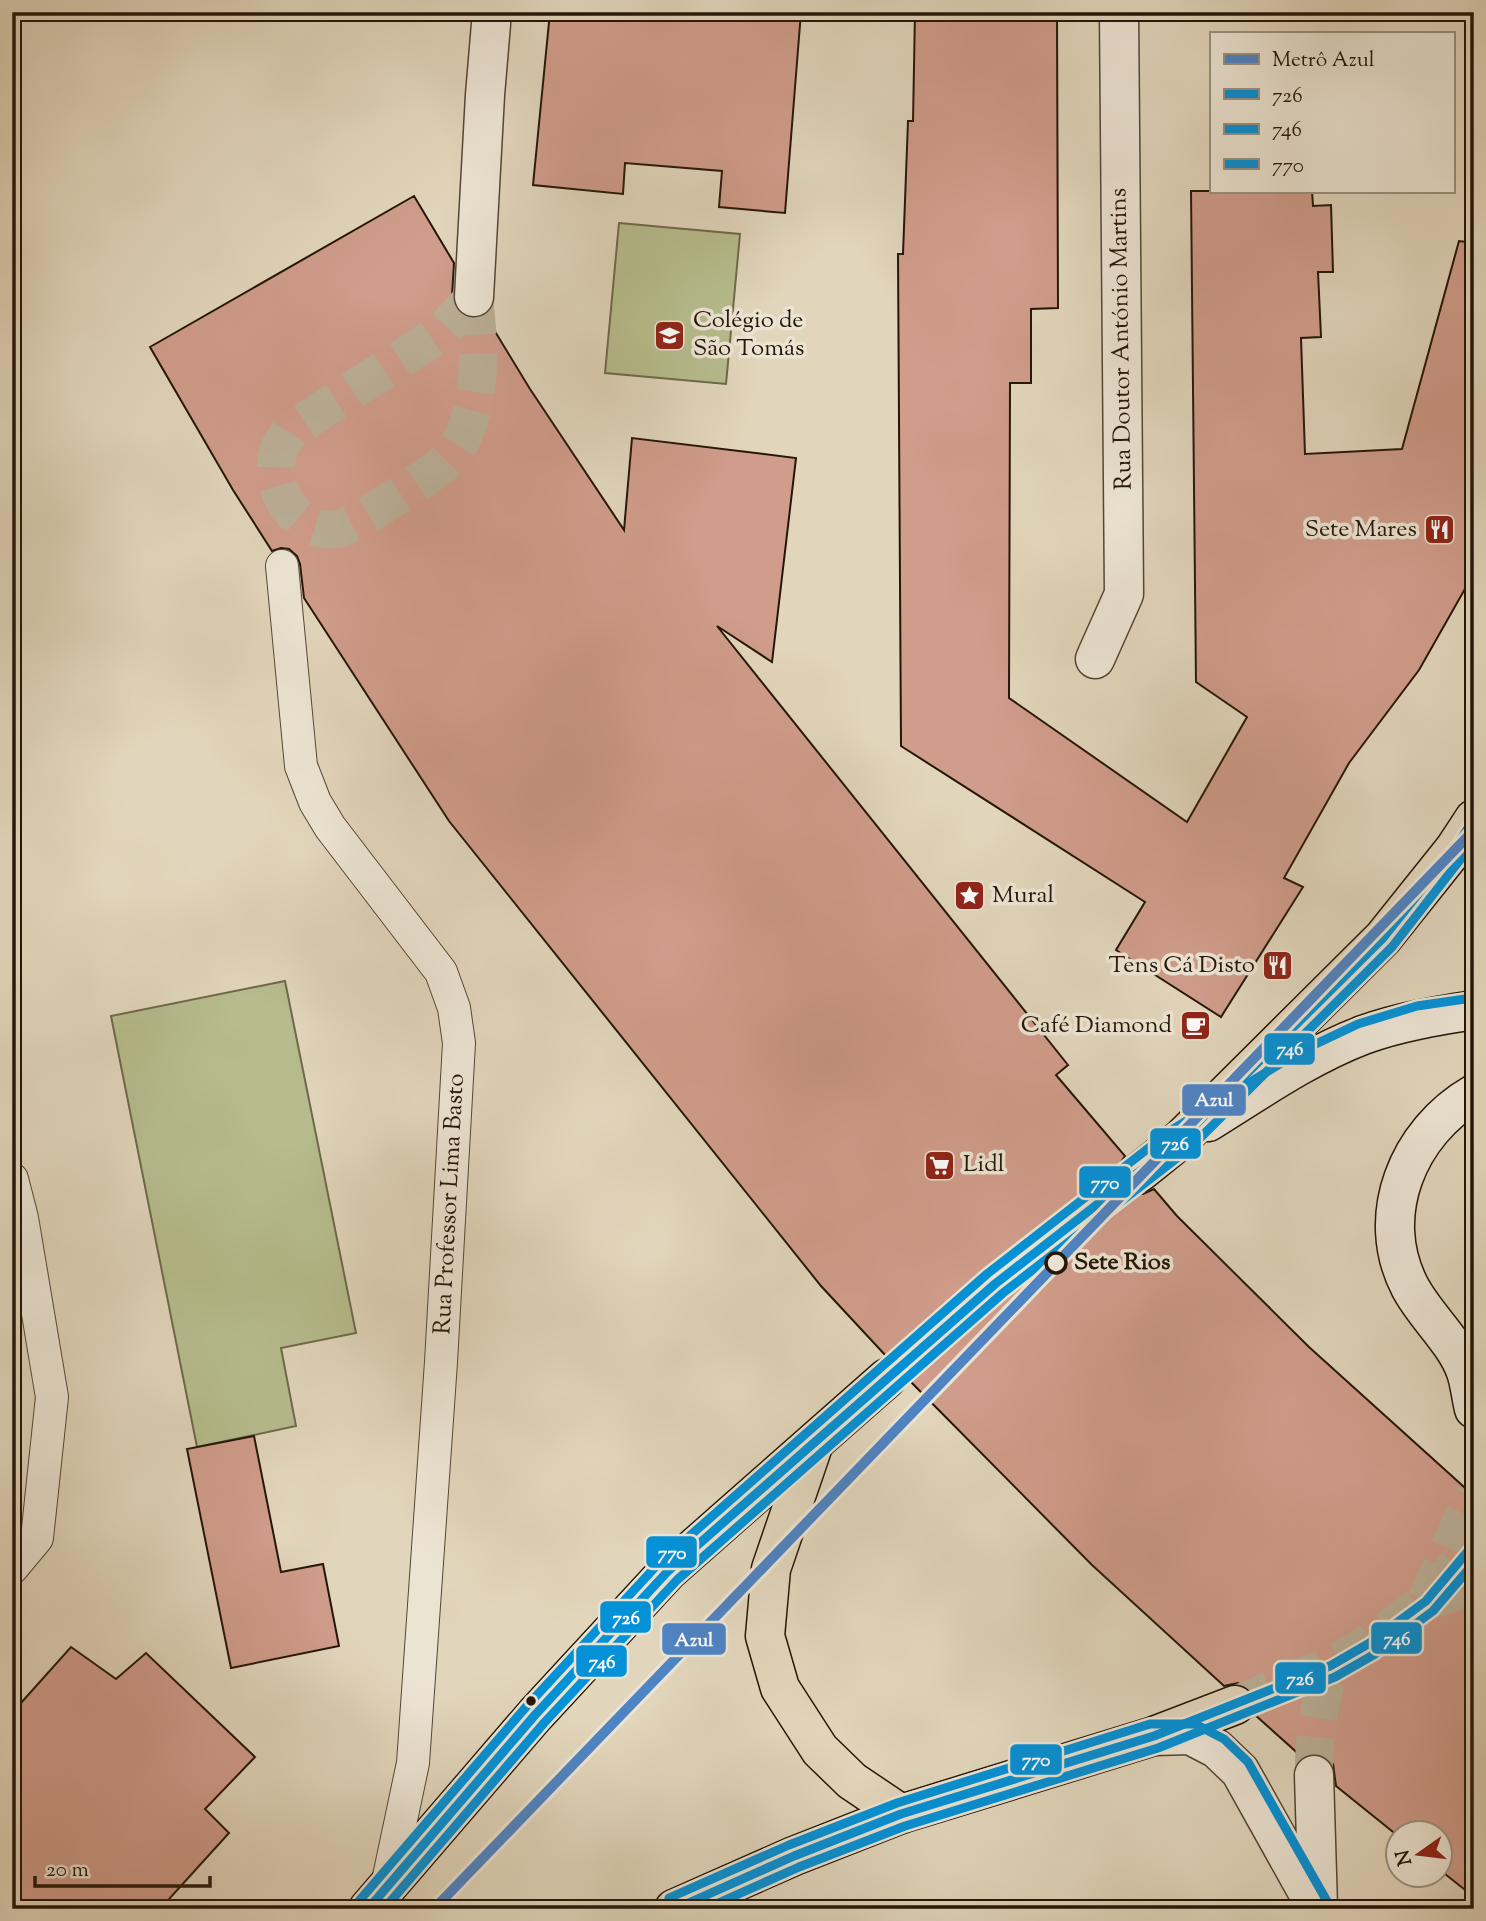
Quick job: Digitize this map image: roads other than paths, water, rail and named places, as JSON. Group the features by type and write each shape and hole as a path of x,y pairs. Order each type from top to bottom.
{"main road":[{"path":"1140,1172 1181,1139 1383,938 1455,848 1474,819"},
{"path":"378,1897 535,1715 668,1571 887,1378"},
{"path":"813,1445 771,1569 765,1636 780,1688 820,1750 852,1780 901,1814"},
{"path":"674,1909 794,1856 901,1814 1154,1737 1235,1705"}],"street":[{"path":"474,297 492,12"},
{"name":"Rua Doutor António Martins","path":"1095,659 1125,594 1119,12"},
{"path":"1181,1139 1307,1061 1362,1036 1421,1018 1474,1010"},
{"path":"1474,1094 1454,1106 1428,1133 1411,1156 1394,1214 1395,1239 1410,1287 1466,1371 1474,1409"},
{"path":"1154,1737 1190,1735 1217,1749 1240,1771 1318,1909"},
{"path":"1314,1775 1318,1909"}],"lane":[{"name":"Rua Professor Lima Basto","path":"282,566 301,766 315,802 330,827 441,972 454,1009 459,1043 441,1362 413,1763 378,1897"},
{"path":"12,1179 22,1218 52,1397 37,1538 12,1568"}],"tunnel":[{"path":"474,297 478,349 477,383 470,417 461,441 451,455 439,468 347,526 323,529 297,516 281,493 277,478 279,449 290,431 442,332 474,297"},
{"path":"887,1378 995,1284 1140,1172"},
{"path":"1426,1601 1474,1494"},
{"path":"1235,1705 1330,1666 1368,1644 1426,1601 1474,1544"},
{"path":"1426,1601 1474,1586"},
{"path":"1314,1775 1318,1720 1330,1666"}],"metro line":[{"name":"Azul","path":"434,1909 1474,830"}],"place":[{"name":"Colégio de São Tomás","path":"670,335"},
{"name":"Sete Mares","path":"1440,530"},
{"name":"Mural","path":"969,896"},
{"name":"Tens Cá Disto","path":"1278,966"},
{"name":"Café Diamond","path":"1195,1026"},
{"name":"Lidl","path":"940,1165"},
{"name":"Sete Rios","path":"1056,1263"}]}
